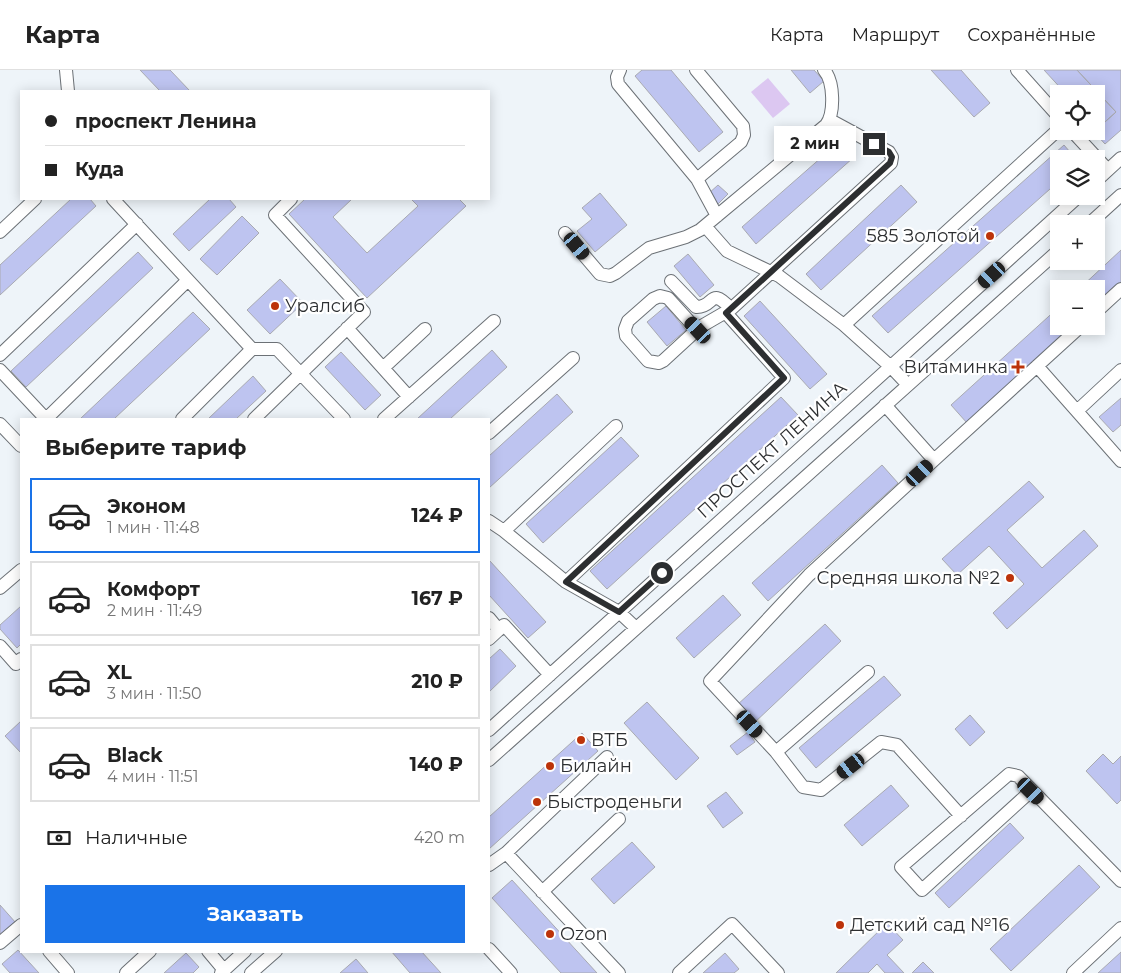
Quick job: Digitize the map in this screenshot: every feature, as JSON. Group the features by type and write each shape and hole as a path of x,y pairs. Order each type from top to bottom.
{"street":[{"path":"66,70 68,90"},
{"path":"620,70 617,77 618,84 696,179 717,216"},
{"path":"696,70 743,126 744,131 741,142 696,179"},
{"path":"565,233 600,274 610,276 616,274 649,248 686,237 705,226 830,120 832,107 830,79 824,70"},
{"path":"1017,70 1050,107"},
{"path":"698,330 668,298 660,296 653,299 628,321 625,332 626,336 648,360 659,363 663,361 698,330 728,311 892,160 889,152 830,120"},
{"path":"844,325 1050,137"},
{"path":"1080,140 1108,170"},
{"path":"1105,173 1121,158"},
{"path":"1098,215 1121,195"},
{"path":"0,232 34,200"},
{"path":"114,200 252,349"},
{"path":"255,418 364,312 274,215 290,200"},
{"name":"ПРОСПЕКТ ЛЕНИНА","path":"490,729 1069,205"},
{"path":"0,355 136,224"},
{"path":"705,226 727,250 785,280 844,325 891,367 908,385"},
{"path":"490,759 1050,258"},
{"path":"47,418 188,280"},
{"path":"566,582 784,378 728,311 722,299 717,298 704,306 696,307 671,282"},
{"path":"1105,304 1121,289"},
{"path":"385,418 494,321"},
{"path":"347,328 409,397"},
{"path":"383,368 425,330"},
{"path":"961,816 896,745 881,742 822,790 803,787 776,752 710,680 809,575 1071,335"},
{"path":"183,418 252,349 277,349 343,418"},
{"path":"490,432 573,358"},
{"path":"1037,366 1121,460"},
{"path":"0,370 45,418"},
{"path":"1077,411 1121,370"},
{"path":"885,405 934,460"},
{"path":"0,424 20,445"},
{"path":"504,530 616,426"},
{"path":"490,522 504,530 566,582 619,612 636,628"},
{"path":"0,588 20,571"},
{"path":"490,619 499,630"},
{"path":"490,638 504,625 550,675"},
{"path":"0,646 16,664 20,660"},
{"path":"776,752 868,672"},
{"path":"490,865 506,853 607,757"},
{"path":"1031,791 922,890 901,868 1009,774 1018,776 1121,881"},
{"path":"542,892 619,819"},
{"path":"506,853 618,973"},
{"path":"679,973 732,924 777,972"},
{"path":"0,943 20,926"},
{"path":"1073,973 1121,928"},
{"path":"490,950 511,973"},
{"path":"51,953 68,973"},
{"path":"126,973 148,953"},
{"path":"209,953 223,972 244,953"},
{"path":"251,973 274,953"}],"shaded area":[{"path":"768,78 790,104 773,118 751,92"}],"building":[{"path":"140,70 170,70 189,90 159,90"},
{"path":"642,70 671,70 723,132 699,152 635,76"},
{"path":"791,70 814,70 824,81 810,93"},
{"path":"931,70 961,70 990,103 974,117"},
{"path":"1044,70 1077,70 1091,85 1058,85"},
{"path":"1077,70 1121,70 1121,130 1105,144 1101,140 1105,140 1105,122 1116,112 1105,100 1105,85 1091,85"},
{"path":"1105,100 1116,112 1105,122"},
{"path":"839,142 853,158 756,244 742,227"},
{"path":"1064,145 1068,150 1058,150"},
{"path":"1050,157 1050,189 888,333 872,316"},
{"path":"718,185 728,194 718,204 708,194"},
{"path":"901,185 917,202 821,290 806,274"},
{"path":"600,193 627,225 595,252 577,231 592,219 582,208"},
{"path":"70,200 91,200 96,206 0,295 0,265"},
{"path":"209,200 230,200 236,207 189,251 173,234"},
{"path":"304,200 351,200 333,217 367,253 418,206 412,200 460,200 466,206 367,298 289,214"},
{"path":"242,216 259,233 217,275 200,259"},
{"path":"1121,250 1121,284 1105,298 1105,280 1089,280 1099,270 1105,270 1105,265"},
{"path":"138,252 153,268 26,387 11,371"},
{"path":"688,254 714,285 700,297 674,266"},
{"name":"Уралсиб","path":"280,279 303,303 270,334 247,310"},
{"path":"760,301 827,374 810,389 744,316"},
{"path":"666,306 686,330 667,346 647,322"},
{"path":"193,312 210,329 115,418 81,418"},
{"path":"1050,315 1050,335 1064,335 967,423 951,405"},
{"path":"492,350 507,367 451,418 418,418"},
{"path":"341,352 381,395 365,410 325,367"},
{"path":"253,376 266,391 237,418 209,418"},
{"path":"557,394 573,412 490,487 490,455"},
{"path":"781,397 798,415 607,589 590,571"},
{"path":"1121,398 1121,425 1113,432 1099,417"},
{"path":"621,437 639,456 543,543 526,524"},
{"path":"882,465 898,483 768,601 752,583"},
{"path":"1029,481 1044,497 1007,530 1042,568 1084,530 1098,546 1007,629 993,613 1024,584 989,546 957,575 942,559"},
{"path":"490,561 546,622 528,638 490,596"},
{"path":"723,595 741,615 694,658 676,638"},
{"path":"20,607 20,645 17,648 0,629 0,625"},
{"path":"825,624 841,641 753,724 736,706"},
{"path":"500,649 516,666 490,691 490,658"},
{"path":"884,676 901,695 816,768 799,748"},
{"path":"647,702 699,758 676,780 624,723"},
{"path":"970,715 985,732 970,746 955,729"},
{"path":"20,722 20,752 5,736"},
{"path":"748,732 755,742 737,755 730,746"},
{"path":"582,733 598,751 490,848 490,816"},
{"path":"1103,754 1113,764 1121,756 1121,800 1117,804 1086,771"},
{"path":"891,785 909,806 862,846 844,825"},
{"path":"726,792 743,813 723,828 707,806"},
{"path":"1010,823 1024,838 949,908 935,893"},
{"path":"632,842 655,867 614,904 591,879"},
{"path":"1079,865 1100,887 1011,971 990,949"},
{"path":"512,880 597,973 561,973 492,898"},
{"path":"0,905 16,923 0,938"},
{"path":"887,923 903,940 887,955 904,973 885,973 877,964 868,973 836,973"},
{"path":"18,950 39,973 10,973 2,964"},
{"path":"1121,952 1121,973 1098,973"},
{"path":"186,953 199,967 193,973 164,973"},
{"path":"393,953 423,953 441,973 410,973"},
{"path":"725,953 739,969 734,973 703,973"},
{"path":"356,959 368,973 340,973"},
{"path":"923,962 934,973 912,973"}],"place":[{"name":"585 Золотой","path":"990,236"},
{"name":"Уралсиб","path":"275,306"},
{"name":"Витаминка","path":"1018,367"},
{"name":"Средняя школа №2","path":"1010,578"},
{"name":"ВТБ","path":"581,740"},
{"name":"Билайн","path":"550,766"},
{"name":"Быстроденьги","path":"537,802"},
{"name":"Детский сад №16","path":"840,925"},
{"name":"Ozon","path":"550,934"}],"route":[{"path":"662,573 619,612 566,582 784,378 726,313 890,163 892,160 890,154 874,144"}]}
